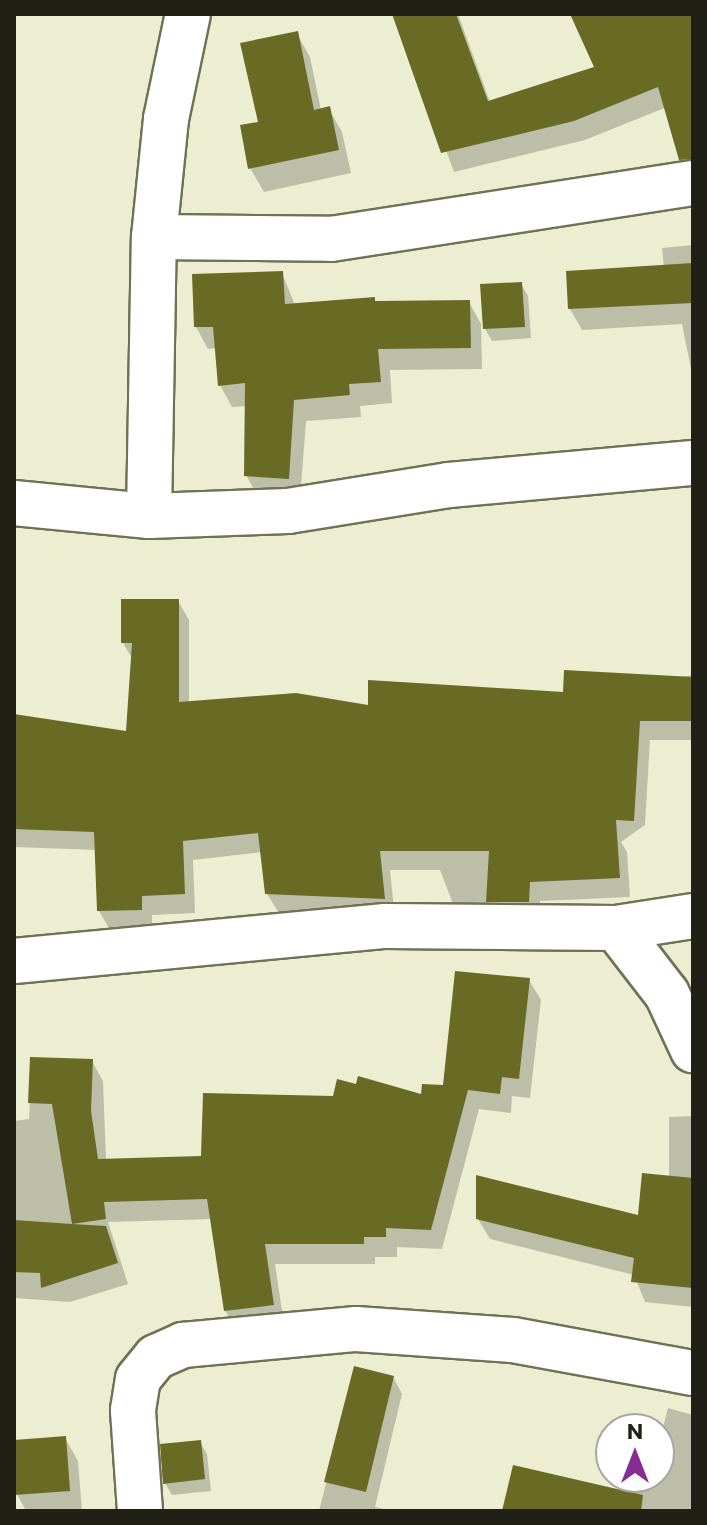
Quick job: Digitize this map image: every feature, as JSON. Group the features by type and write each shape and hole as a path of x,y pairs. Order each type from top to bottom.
{"street":[{"path":"149,516 154,237 166,119 188,14"},
{"path":"154,237 331,239 693,183"},
{"path":"14,503 149,516 288,511 449,485 693,463"},
{"path":"14,961 385,926 616,928 693,916"},
{"path":"616,928 667,994 693,1050"},
{"path":"140,1511 133,1410 138,1379 156,1357 183,1345 356,1329 513,1340 693,1373"}],"building":[{"path":"392,14 456,14 488,101 594,67 570,14 693,14 693,159 679,160 658,87 574,121 441,153"},
{"path":"298,31 314,110 330,106 339,150 248,169 240,125 258,122 240,43"},
{"path":"693,263 693,303 568,309 566,271"},
{"path":"283,271 285,304 375,297 375,301 470,300 471,348 378,349 381,382 349,384 350,395 294,400 289,479 244,476 245,383 218,386 213,327 194,327 192,274"},
{"path":"522,282 525,327 483,329 480,284"},
{"path":"121,599 179,599 179,702 296,693 368,705 368,680 563,692 564,670 693,677 693,721 640,721 634,821 616,820 620,878 530,882 529,902 486,902 489,851 380,851 385,899 265,894 258,833 183,841 185,894 142,896 142,910 97,911 94,832 14,829 14,714 126,731 132,643 121,643"},
{"path":"455,971 530,978 519,1079 502,1077 500,1094 468,1090 431,1230 386,1228 386,1237 364,1237 364,1244 265,1244 274,1305 224,1311 207,1199 104,1202 106,1219 72,1224 52,1104 28,1103 30,1057 93,1059 91,1111 98,1159 201,1156 203,1093 333,1096 337,1079 356,1084 358,1076 421,1094 422,1084 443,1085"},
{"path":"642,1173 693,1178 693,1288 631,1282 634,1258 476,1219 476,1175 638,1215"},
{"path":"14,1220 106,1226 118,1263 41,1288 40,1273 14,1272"},
{"path":"354,1366 394,1376 366,1492 324,1482"},
{"path":"66,1436 70,1491 14,1495 14,1440"},
{"path":"201,1440 205,1479 163,1484 160,1444"},
{"path":"513,1465 595,1484 595,1493 643,1495 641,1511 502,1511"}]}
